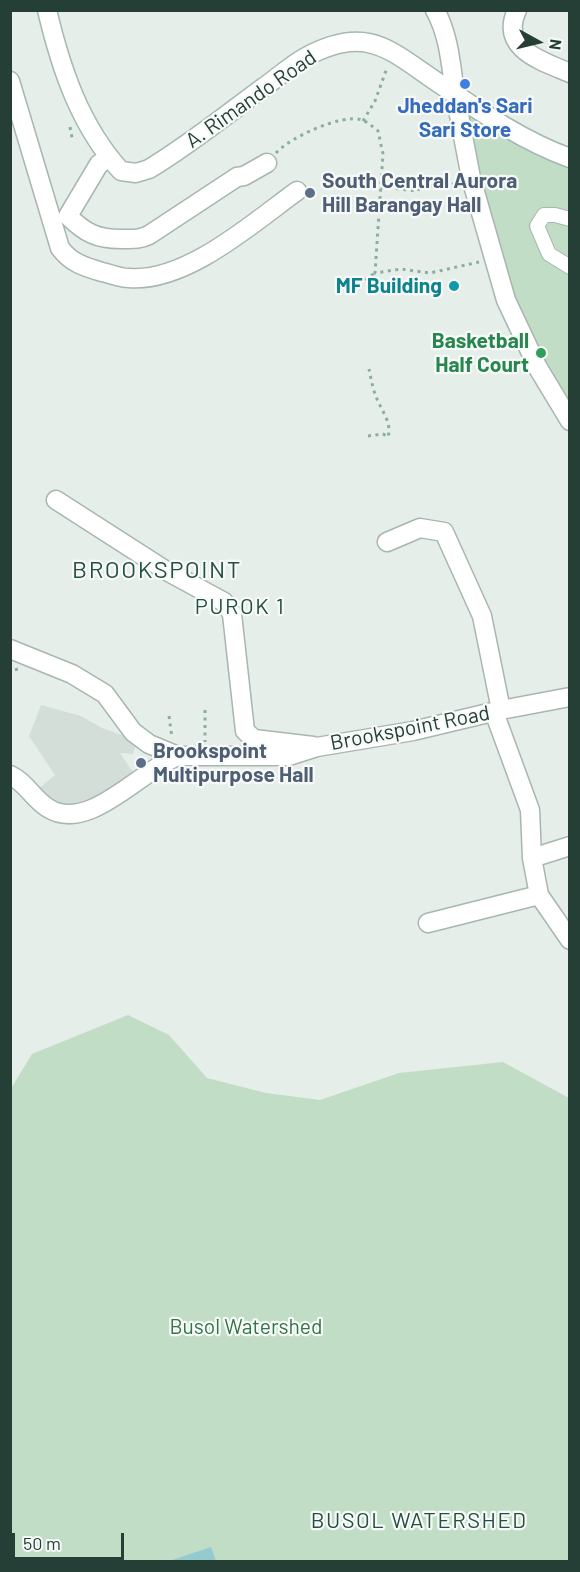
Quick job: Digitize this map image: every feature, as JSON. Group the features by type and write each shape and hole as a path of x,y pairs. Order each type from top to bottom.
{"street":[{"name":"A. Rimando Road","path":"47,10 57,51 72,94 109,158 121,171 136,173 148,169 302,59 334,44 362,42 391,49 455,94 525,138 570,158"},
{"path":"435,10 441,22 449,51 471,178 506,300 538,368 570,421"},
{"path":"517,10 512,22 514,39 524,51 570,73"},
{"path":"10,81 60,248 68,260 87,268 130,279 164,273 196,262 297,191"},
{"path":"109,158 99,164 68,216 81,230 101,239 140,239 149,235 237,177 244,177 267,163"},
{"path":"570,219 544,215 537,226 549,254 570,267"},
{"path":"56,500 165,570 224,602 232,614 245,731 254,739 317,747"},
{"path":"387,542 420,528 444,532 482,616 497,711 530,810 532,858 539,895 570,940"},
{"path":"10,650 72,674 105,694 133,732 149,744 178,756"},
{"name":"Brookspoint Road","path":"178,756 289,756 317,747 413,731 570,697"},
{"path":"10,775 22,781 48,809 66,814 92,811 162,762 178,756"},
{"path":"532,858 570,846"},
{"path":"428,923 539,895"}],"path":[{"path":"363,121 375,101 387,68"},
{"path":"267,163 284,144 322,125 363,121 378,131 383,154 375,273"},
{"path":"381,187 418,191 420,186 448,186"},
{"path":"365,280 375,273 401,270 430,273 465,265"},
{"path":"368,436 383,434 388,437 390,432 386,417 376,398 369,369"},
{"path":"205,710 205,756"}],"shaded area":[{"path":"41,705 81,716 102,728 133,739 137,742 133,754 120,753 135,775 90,802 63,807 51,801 38,789 55,775 29,736"}],"green space":[{"path":"467,113 520,145 569,167 569,405 514,298 479,175"},
{"name":"Busol Watershed","path":"128,1015 169,1035 207,1078 266,1093 320,1100 399,1073 503,1062 569,1098 569,1561 11,1561 10,1090 32,1054"}],"water":[{"path":"211,1547 216,1561 169,1561"}],"place":[{"name":"Jheddan's Sari Sari Store","path":"465,84"},
{"name":"South Central Aurora Hill Barangay Hall","path":"310,193"},
{"name":"MF Building","path":"454,286"},
{"name":"Basketball Half Court","path":"541,353"},
{"name":"Brookspoint Multipurpose Hall","path":"141,763"}],"district":[{"name":"BROOKSPOINT","path":"157,570"},
{"name":"PUROK 1","path":"240,607"},
{"name":"BUSOL WATERSHED","path":"419,1521"}]}
